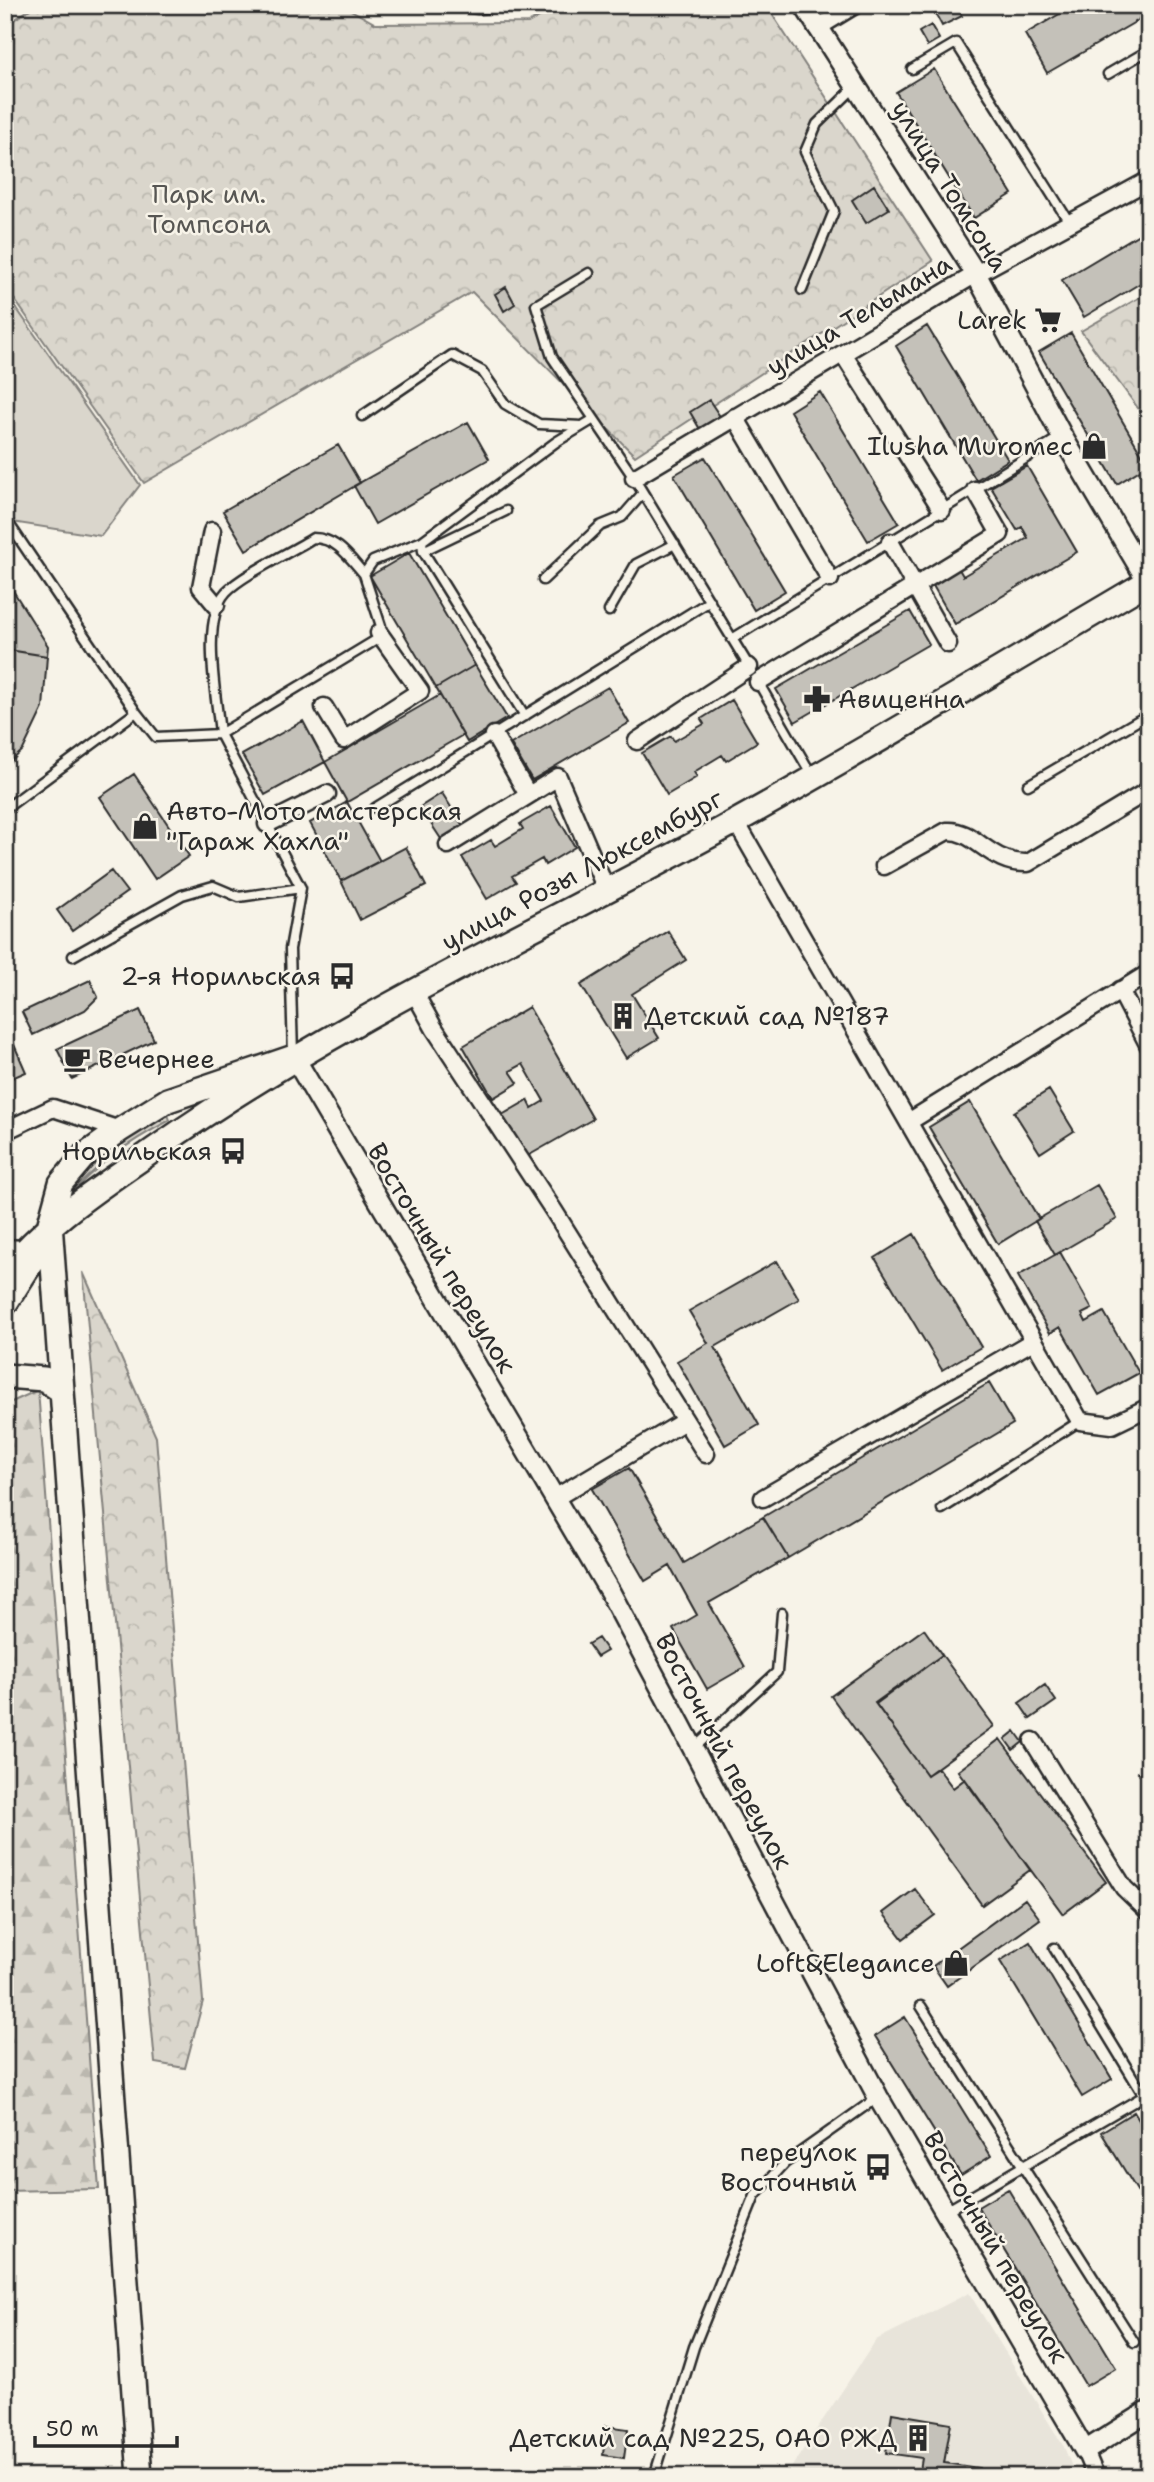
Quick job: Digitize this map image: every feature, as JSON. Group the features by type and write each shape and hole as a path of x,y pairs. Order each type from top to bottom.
{"main road":[{"name":"улица Розы Люксембург","path":"5,1273 50,1223 184,1129 293,1058 413,990 736,821 1148,581"},
{"path":"5,1304 42,1250 61,1183 84,1156 168,1100 293,1058"},
{"path":"50,1223 140,2477"},
{"path":"5,1376 44,1379 60,1390"}],"street":[{"name":"улица Томсона","path":"804,5 976,274 1062,436 1148,581"},
{"path":"817,28 855,5"},
{"name":"улица Тельмана","path":"634,478 976,274 1071,225 1149,180"},
{"path":"843,354 942,510"},
{"path":"736,417 830,579"},
{"path":"758,682 1000,534 975,490"},
{"path":"212,531 201,587 216,605"},
{"path":"890,542 948,644"},
{"path":"324,707 344,740 420,691 379,633"},
{"path":"637,741 749,667"},
{"path":"494,735 528,794"},
{"path":"448,845 558,777 606,889"},
{"path":"884,866 947,831 955,831 998,858 1013,864 1028,863 1149,790"},
{"path":"267,824 327,794"},
{"path":"736,821 1080,1421 1112,1425 1149,1406"},
{"path":"910,1121 1149,973"},
{"path":"413,990 434,1028 554,1211 683,1422 706,1454"},
{"path":"1120,990 1149,1046"},
{"name":"Восточный переулок","path":"293,1058 555,1497 694,1749 878,2097 1085,2451 1096,2477"},
{"path":"5,1131 52,1108 120,1130"},
{"path":"763,1497 1033,1341"},
{"path":"555,1497 683,1422"},
{"path":"1033,1741 1124,1888 1149,1912"},
{"path":"1085,2451 1149,2411"}],"lane":[{"path":"446,5 478,9 521,5"},
{"path":"912,69 956,43 1071,225"},
{"path":"1108,74 1149,50"},
{"path":"802,290 834,211 805,152 817,124 855,87"},
{"path":"589,273 536,305 552,357 634,478 813,776"},
{"path":"362,416 452,355 482,371 505,404 540,424 582,426"},
{"path":"364,573 373,561 422,541 594,419"},
{"path":"733,639 1062,436"},
{"path":"543,580 600,526 622,517 643,493"},
{"path":"423,551 506,511"},
{"path":"5,518 136,712 156,737 220,734 366,648 376,640 381,626 364,573 338,545 324,538 313,538 228,590 216,605 212,632 220,734 301,888 290,949 293,1058"},
{"path":"422,541 423,551 525,716"},
{"path":"609,611 636,564 675,544"},
{"path":"375,808 710,601"},
{"path":"5,809 136,712"},
{"path":"1028,785 1149,714"},
{"path":"73,956 182,895 213,886 239,897 301,888"},
{"path":"5,1244 32,1245"},
{"path":"943,1509 1080,1421"},
{"path":"694,1749 777,1672 782,1613"},
{"path":"1054,1948 1146,2094 1149,2104"},
{"path":"920,2006 1134,2342"},
{"path":"946,2212 1146,2094"},
{"path":"654,2477 694,2347 755,2196 785,2163 878,2097"}],"shaded area":[{"path":"969,2293 1064,2447 1076,2477 785,2477 876,2340"}],"green space":[{"name":"Парк им. Томпсона","path":"36,5 342,5 376,24 528,23 561,5 766,5 933,261 635,456 472,292 144,483 5,286 5,26"},
{"path":"5,292 140,485 101,536 5,521"},
{"path":"1149,292 1149,423 1081,331"},
{"path":"167,1112 170,1120 114,1155 65,1199 84,1171 96,1159"},
{"path":"83,1272 156,1437 203,2001 185,2068 155,2063"},
{"path":"38,1390 99,2189 5,2191 5,1405"}],"building":[{"path":"931,5 956,5 962,16 942,26"},
{"path":"1075,5 1149,5 1149,14 1047,73 1025,34"},
{"path":"931,25 939,39 927,46 919,32"},
{"path":"934,69 1012,194 974,218 896,92"},
{"path":"874,185 889,209 866,223 852,200"},
{"path":"1149,228 1149,278 1084,317 1062,280"},
{"path":"506,287 515,304 504,311 495,294"},
{"path":"927,326 1008,460 976,480 896,346"},
{"path":"1071,333 1148,465 1117,484 1039,352"},
{"path":"820,392 899,523 868,541 790,411"},
{"path":"709,400 721,418 701,431 690,412"},
{"path":"468,422 489,459 375,524 354,486"},
{"path":"338,445 360,483 246,550 223,511"},
{"path":"705,457 785,591 754,610 674,475"},
{"path":"1027,466 1077,552 955,624 932,584 959,569 963,576 1028,538 1022,527 1017,530 991,487"},
{"path":"409,553 475,665 436,688 370,576"},
{"path":"5,578 48,646 47,656 9,650 5,645"},
{"path":"910,611 929,644 795,722 776,689"},
{"path":"9,650 47,656 43,708 23,750 5,767"},
{"path":"475,665 507,718 467,742 436,688"},
{"path":"608,687 629,723 532,780 511,744"},
{"path":"440,695 463,735 347,802 325,762"},
{"path":"732,700 757,742 726,761 722,755 694,772 697,777 667,795 642,753 671,736 674,741 704,724 701,719"},
{"path":"303,721 325,762 265,795 242,755"},
{"name":"Авто-Мото мастерская \"Гараж Хахла\"","path":"134,774 189,856 155,879 100,797"},
{"path":"442,793 463,826 441,839 420,807"},
{"path":"347,802 380,861 341,881 310,823"},
{"path":"551,806 575,847 545,865 542,859 512,876 516,882 487,899 462,857 491,840 495,846 523,829 520,824"},
{"path":"406,847 426,886 360,920 341,881"},
{"path":"111,871 127,892 72,931 57,910"},
{"name":"Детский сад №187","path":"668,931 686,960 632,994 659,1038 626,1058 581,985"},
{"path":"90,980 98,997 85,1010 33,1035 22,1012"},
{"path":"529,1007 593,1119 526,1157 502,1115 528,1100 532,1108 544,1101 523,1064 510,1071 518,1083 493,1098 463,1046"},
{"path":"140,1010 154,1040 72,1079 57,1049"},
{"path":"5,1024 26,1072 5,1081"},
{"path":"1049,1090 1074,1131 1040,1153 1014,1112"},
{"path":"970,1102 1039,1219 998,1244 929,1127"},
{"path":"1097,1185 1117,1219 1055,1255 1035,1221"},
{"path":"914,1234 981,1347 942,1370 875,1258"},
{"path":"1060,1252 1092,1309 1082,1314 1086,1322 1104,1312 1139,1373 1099,1395 1060,1327 1050,1333 1018,1276"},
{"path":"777,1261 799,1299 715,1347 759,1425 725,1445 677,1361 708,1343 689,1311"},
{"path":"989,1383 1013,1424 788,1558 763,1517"},
{"path":"629,1468 684,1563 763,1517 788,1558 709,1603 745,1667 707,1689 673,1629 697,1615 670,1566 645,1581 592,1489"},
{"path":"924,1629 942,1655 875,1703 927,1775 938,1768 953,1788 965,1779 1030,1870 982,1905 831,1696"},
{"path":"598,1638 607,1651 597,1657 588,1644"},
{"path":"942,1655 994,1726 927,1775 876,1704"},
{"path":"1045,1685 1056,1701 1030,1719 1019,1703"},
{"path":"1015,1731 1023,1742 1013,1750 1005,1739"},
{"path":"1000,1739 1106,1882 1063,1914 958,1771"},
{"path":"1149,1765 1149,1787 1138,1772"},
{"path":"915,1889 935,1915 903,1939 883,1913"},
{"path":"1025,1899 1040,1919 947,1986 933,1966"},
{"path":"1030,1942 1112,2079 1082,2097 1000,1961"},
{"path":"905,2017 991,2156 961,2175 875,2036"},
{"path":"1134,2112 1149,2137 1149,2210 1101,2132"},
{"path":"1008,2189 1116,2368 1086,2386 978,2207"},
{"name":"Детский сад №225, ОАО РЖД","path":"892,2413 951,2423 944,2463 979,2468 977,2477 919,2477 922,2458 886,2453"},
{"path":"606,2426 628,2429 624,2458 603,2455"}],"place":[{"name":"Larek","path":"1048,320"},
{"name":"Ilusha Muromec","path":"1094,446"},
{"name":"Авиценна","path":"817,699"},
{"name":"Авто-Мото мастерская \"Гараж Хахла\"","path":"145,826"},
{"name":"2-я Норильская","path":"342,976"},
{"name":"Детский сад №187","path":"623,1016"},
{"name":"Вечернее","path":"77,1059"},
{"name":"Норильская","path":"233,1151"},
{"name":"Loft&Elegance","path":"956,1963"},
{"name":"переулок Восточный","path":"878,2167"},
{"name":"Детский сад №225, ОАО РЖД","path":"918,2438"}]}
